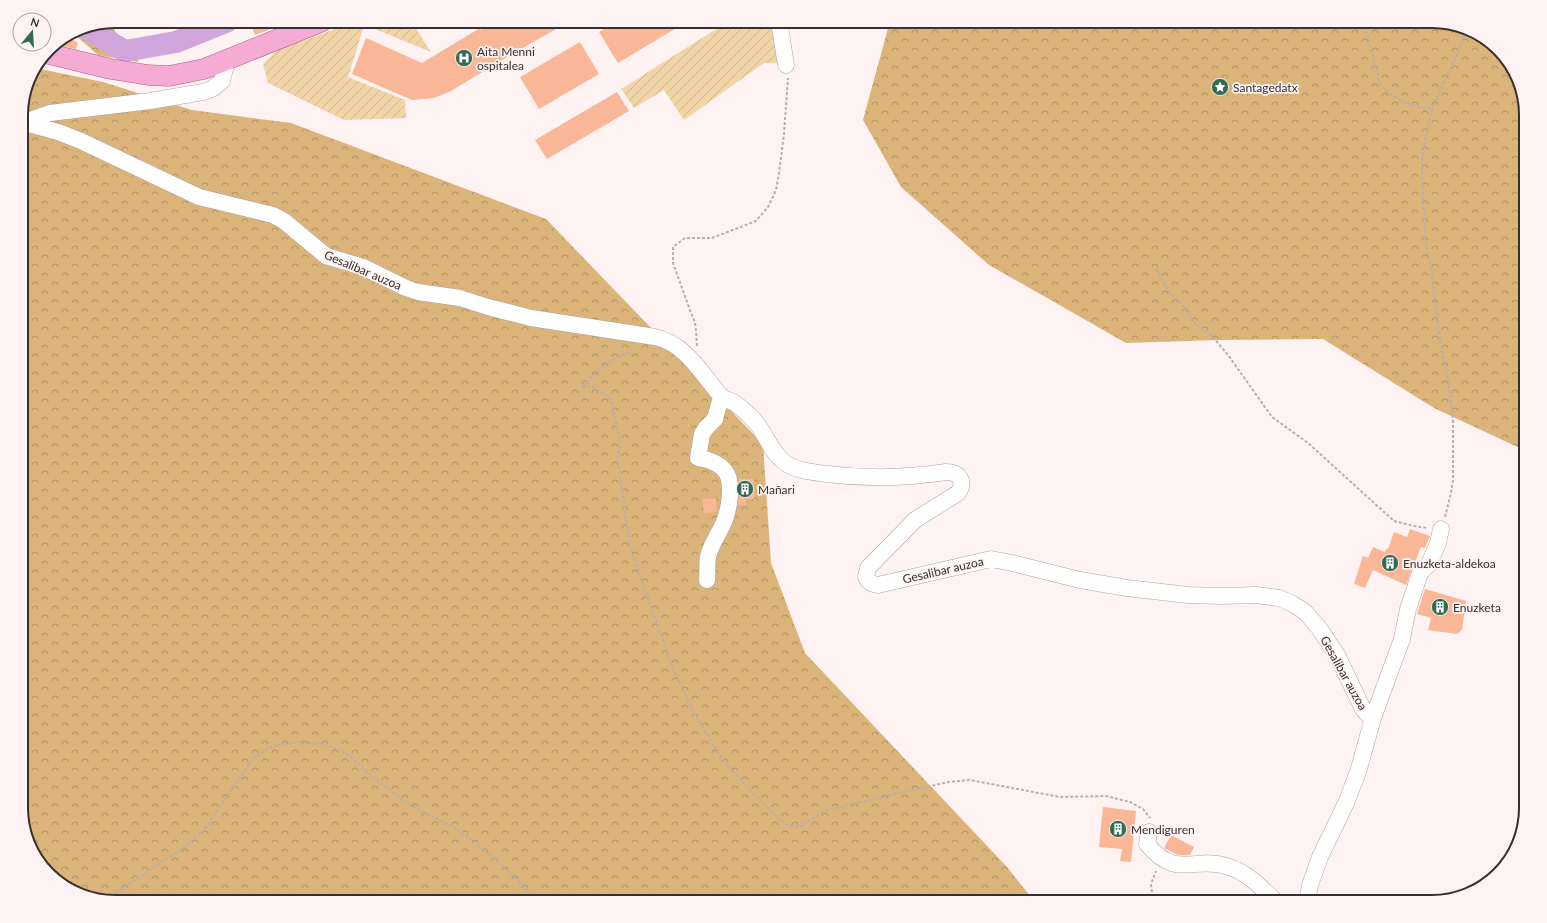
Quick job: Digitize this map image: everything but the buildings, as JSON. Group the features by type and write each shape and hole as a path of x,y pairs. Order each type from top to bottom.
{"main road":[{"path":"52,55 111,69 148,75 169,76 204,69 306,28"}],"street":[{"path":"780,28 786,65"},
{"name":"Gesalibar auzoa","path":"28,122 50,113 150,101 203,92 212,89 222,81 227,60"},
{"name":"Gesalibar auzoa","path":"28,125 58,132 81,141 199,197 273,215 284,221 326,256 362,267 406,288 418,292 460,298 530,318 660,338 679,348 721,396 733,402 753,418 775,452 786,463 797,469 848,477 888,478 953,472 958,476 961,484 958,492 915,520 868,568 866,577 870,583 878,585 991,559 1080,580 1127,588 1188,595 1256,595 1279,598 1291,602 1302,609 1319,628 1337,655 1363,709 1373,718"},
{"path":"707,580 709,553 729,507 730,491 727,473 707,459 698,458 702,434 715,418 721,396"},
{"name":"Gesalibar auzoa","path":"1308,895 1320,857 1346,803 1358,772 1373,718 1399,649 1408,609 1420,573 1429,564 1438,543 1441,530"},
{"path":"1149,832 1147,844 1155,854 1166,861 1172,864 1186,866 1209,864 1230,867 1251,879 1268,895"}],"path":[{"path":"1364,28 1368,37 1380,84 1400,100 1426,108 1432,108"},
{"path":"1156,269 1168,290 1184,307 1196,324 1211,335 1228,355 1272,417 1308,443 1394,521 1441,530 1451,493 1454,438 1448,380 1439,335 1432,267 1426,245 1422,157 1432,108 1459,50 1464,35"},
{"path":"691,360 697,349 696,325 673,264 673,247 685,238 712,238 756,221 768,208 776,190 784,134 788,78 786,65"},
{"path":"636,348 606,364 582,387 592,387 605,394 610,400 620,439 618,462 630,547 671,664 694,713 720,756 750,790 781,821 790,826 799,827 827,810 948,782 970,780 1060,797 1106,796 1130,802 1143,809 1152,820 1149,832"},
{"path":"114,895 182,849 205,829 253,758 273,746 297,742 322,743 346,753 374,778 406,803 460,831 496,861 532,895"},
{"path":"1152,895 1151,884 1155,872 1166,861"}],"green space":[{"path":"113,28 139,62 98,55 77,37 92,31"},
{"path":"888,28 1432,28 1455,31 1476,40 1494,53 1510,76 1519,109 1519,448 1434,408 1323,339 1126,343 989,265 901,187 863,120"},
{"path":"41,69 103,82 192,110 291,123 546,219 763,444 771,563 805,653 1007,867 1029,895 115,895 92,892 82,888 71,883 53,870 40,852 35,841 31,831 28,814 28,109 31,92 37,76"}],"shaded area":[{"path":"338,28 366,28 363,29 348,77 405,100 406,118 344,120 268,83 263,64 277,50"},
{"path":"372,28 416,28 431,52"},
{"path":"718,28 773,28 779,63 764,63 684,120 664,90 634,108 621,89"}],"waterway":[{"path":"91,31 125,51 176,42 211,28"}],"place":[{"name":"Aita Menni ospitalea","path":"464,58"},
{"name":"Santagedatx","path":"1220,87"},
{"name":"Mañari","path":"745,489"},
{"name":"Enuzketa-aldekoa","path":"1390,563"},
{"name":"Enuzketa","path":"1440,607"},
{"name":"Mendiguren","path":"1118,829"}]}
